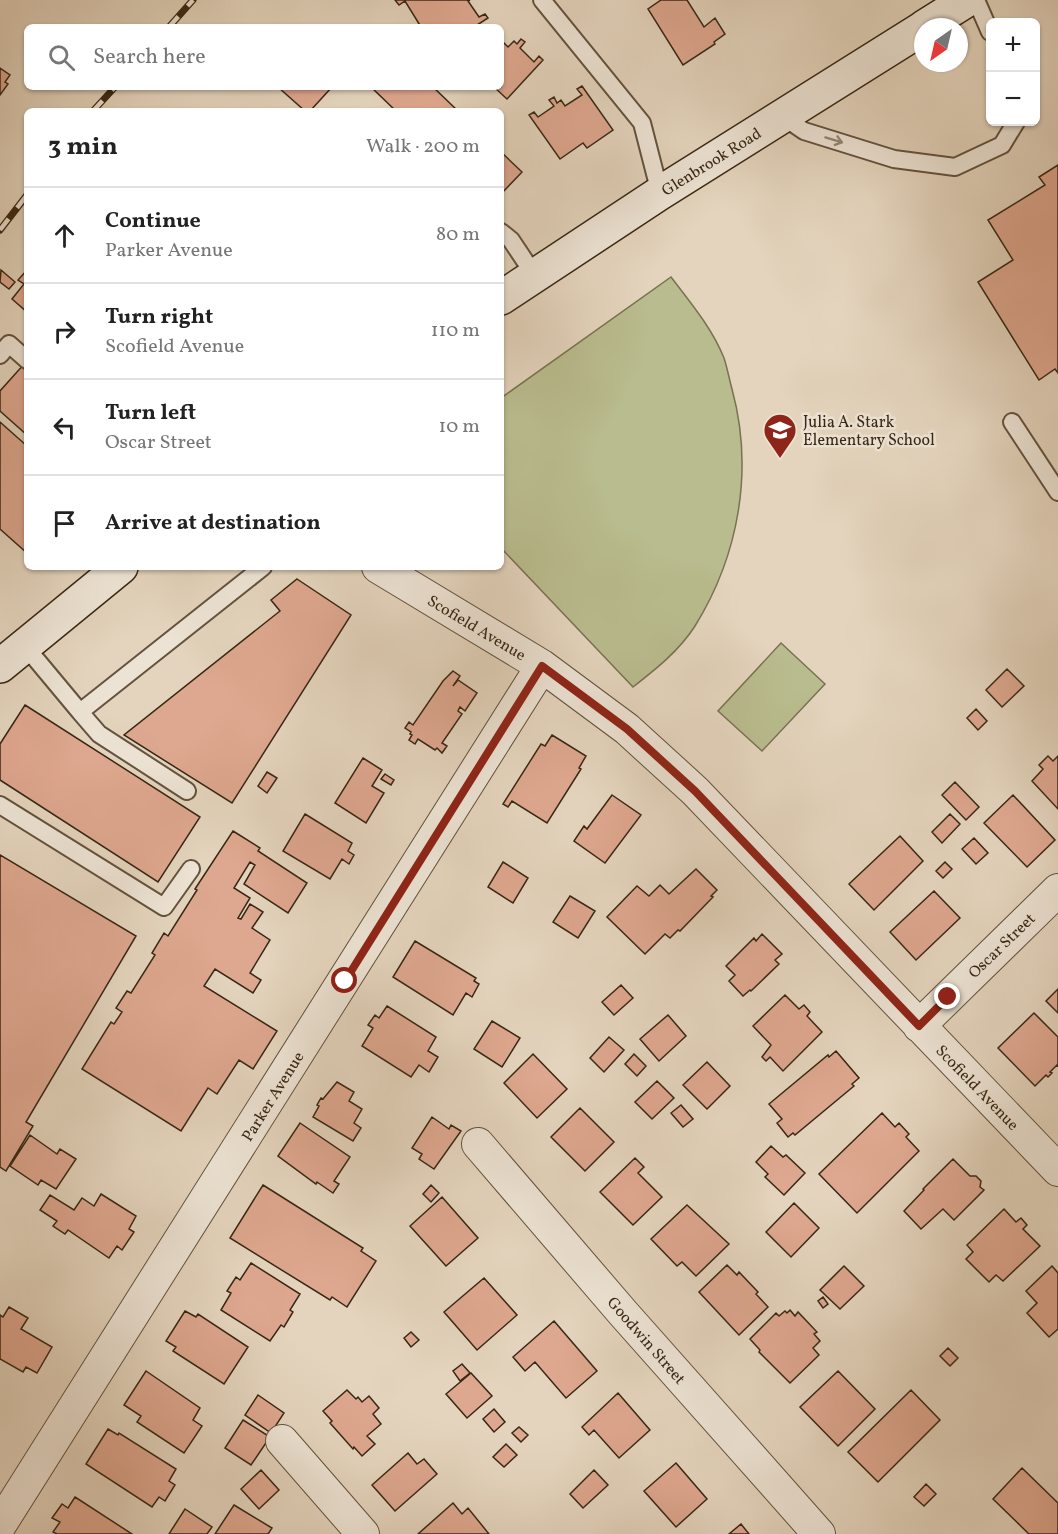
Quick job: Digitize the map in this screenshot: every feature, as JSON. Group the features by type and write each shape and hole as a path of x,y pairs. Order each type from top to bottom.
{"street":[{"name":"Glenbrook Road","path":"938,18 967,0"},
{"name":"Glenbrook Road","path":"504,296 660,193 914,33"},
{"path":"0,666 118,570"},
{"name":"Scofield Avenue","path":"383,570 542,666 627,729 695,791 1058,1170"},
{"name":"Parker Avenue","path":"0,1525 542,666"},
{"name":"Oscar Street","path":"919,1026 1058,890"},
{"name":"Goodwin Street","path":"478,1144 623,1313 819,1534"},
{"path":"282,1441 363,1534"}],"lane":[{"path":"542,0 642,123 660,193"},
{"path":"976,0 986,23"},
{"path":"782,116 804,131 894,159 955,167 1002,145 1014,126"},
{"path":"504,234 511,240 535,276"},
{"path":"0,355 9,344 24,357"},
{"path":"1012,422 1058,492"},
{"path":"80,712 259,570"},
{"path":"25,646 99,734 187,791"},
{"path":"0,805 164,907 191,869"}],"green space":[{"path":"671,277 707,326 724,358 739,420 742,450 742,481 732,541 710,599 695,626 674,652 633,687 504,551 504,396"},
{"path":"781,643 825,684 762,751 718,711"}],"building":[{"path":"395,0 470,0 468,1 479,17 485,14 488,18 479,24 419,24 405,1 399,5"},
{"path":"661,0 687,0 704,27 715,18 725,34 714,42 715,44 683,65 648,9"},
{"path":"521,39 525,42 520,48 534,62 539,56 543,60 507,99 497,90 504,90 504,43 508,47 514,41 517,44"},
{"path":"0,68 10,75 5,82 8,84 0,95"},
{"path":"582,86 613,130 587,148 583,143 560,159 529,115 534,112 538,117 554,106 549,100 554,97 557,103 561,100 565,106 582,95 577,89"},
{"path":"281,90 329,90 313,108 302,108"},
{"path":"374,90 436,90 455,108 393,108"},
{"path":"504,155 522,172 504,191"},
{"path":"1058,165 1058,373 1055,369 1039,380 978,282 1013,260 988,220 1045,185 1039,177"},
{"path":"1,270 15,282 9,289 0,282"},
{"path":"24,273 24,284 18,280"},
{"path":"24,284 24,309 12,299"},
{"path":"24,364 24,432 0,411 0,391"},
{"path":"0,422 24,443 24,550 0,529"},
{"path":"297,579 351,615 232,803 124,735 280,611 271,600"},
{"path":"1007,669 1024,686 1002,707 986,690"},
{"path":"453,671 460,676 453,686 458,680 477,693 465,711 460,707 458,711 462,714 442,743 447,746 442,753 418,739 415,744 409,740 411,732 405,728 409,722 413,725 443,681"},
{"path":"25,705 200,817 158,882 0,780 0,744"},
{"path":"976,709 987,721 978,730 967,718"},
{"path":"552,735 586,756 579,768 581,769 547,823 512,801 508,807 503,804 541,744 545,746"},
{"path":"1048,756 1053,761 1058,756 1058,809 1032,781 1043,769 1039,765"},
{"path":"363,758 382,770 372,786 384,793 366,823 335,803"},
{"path":"267,772 277,778 267,793 258,786"},
{"path":"385,774 394,780 391,785 381,779"},
{"path":"955,782 979,807 966,820 942,795"},
{"path":"612,795 641,815 605,863 574,841 584,826 587,829"},
{"path":"1013,795 1055,840 1027,867 984,823"},
{"path":"305,814 352,843 348,851 354,855 349,864 342,859 330,879 283,851"},
{"path":"950,814 960,824 942,843 932,832"},
{"path":"233,831 260,848 258,851 307,883 288,913 244,884 255,865 250,862 234,888 250,898 238,918 241,919 250,904 263,912 252,928 270,940 250,973 261,980 253,993 215,969 204,986 277,1031 253,1069 239,1060 217,1094 208,1088 181,1131 82,1069 111,1022 114,1024 122,1012 116,1008 127,991 131,993 155,955 152,953 164,933 168,936"},
{"path":"900,836 923,861 874,910 849,884"},
{"path":"974,838 988,853 976,864 962,849"},
{"path":"0,855 136,936 26,1122 33,1126 6,1171 0,1167"},
{"path":"503,862 528,878 513,903 488,887"},
{"path":"945,862 952,869 943,878 936,871"},
{"path":"696,869 717,890 711,896 713,897 680,931 678,930 670,938 665,934 645,954 607,917 637,886 649,896 660,885 669,894"},
{"path":"934,891 960,918 916,960 890,932"},
{"path":"570,896 595,911 578,938 553,922"},
{"path":"762,934 782,954 775,960 779,964 743,996 729,981 735,975 726,966 754,938 756,941"},
{"path":"415,941 476,978 474,981 479,984 472,997 466,993 453,1015 393,977"},
{"path":"621,985 633,998 614,1015 602,1002"},
{"path":"1058,989 1058,1013 1046,1001"},
{"path":"785,995 799,1009 804,1005 810,1012 807,1016 822,1032 783,1071 770,1057 766,1061 762,1057 771,1045 753,1026"},
{"path":"387,1006 436,1037 428,1051 438,1057 429,1072 419,1065 411,1077 362,1046 373,1028 368,1025 375,1015 379,1018"},
{"path":"1034,1013 1058,1037 1058,1066 1035,1086 998,1048"},
{"path":"668,1015 686,1036 659,1061 640,1039"},
{"path":"492,1021 520,1038 502,1067 474,1049"},
{"path":"609,1037 624,1050 604,1072 590,1058"},
{"path":"836,1051 859,1078 852,1084 854,1086 795,1135 793,1133 788,1137 777,1123 782,1119 769,1104 828,1055 829,1057"},
{"path":"533,1054 567,1089 537,1118 504,1083"},
{"path":"634,1054 646,1066 637,1076 625,1064"},
{"path":"707,1062 730,1086 707,1109 683,1085"},
{"path":"657,1081 674,1098 652,1119 635,1102"},
{"path":"337,1082 354,1092 349,1101 362,1109 354,1123 361,1128 353,1141 313,1117 321,1098 323,1099"},
{"path":"681,1105 693,1119 683,1127 671,1113"},
{"path":"580,1108 614,1142 585,1171 551,1137"},
{"path":"882,1113 895,1127 899,1123 909,1134 906,1137 919,1151 857,1213 819,1174"},
{"path":"432,1117 449,1129 451,1125 461,1131 434,1169 419,1159 422,1154 412,1148"},
{"path":"300,1123 350,1157 334,1181 339,1184 333,1193 317,1182 316,1184 278,1156"},
{"path":"30,1135 57,1154 60,1149 76,1159 56,1189 41,1180 38,1185 10,1166"},
{"path":"771,1146 783,1157 786,1155 805,1173 784,1195 765,1177 768,1174 756,1162"},
{"path":"635,1158 644,1167 638,1173 662,1197 633,1225 600,1192"},
{"path":"953,1159 970,1176 976,1176 981,1181 980,1187 984,1190 954,1220 943,1209 921,1229 904,1211"},
{"path":"263,1185 363,1248 361,1251 376,1261 347,1307 332,1297 330,1300 230,1238"},
{"path":"431,1185 439,1193 431,1202 423,1194"},
{"path":"101,1194 136,1216 129,1229 134,1232 122,1250 117,1246 109,1258 68,1230 65,1234 53,1226 57,1221 40,1210 50,1195 74,1210 82,1198 94,1206"},
{"path":"442,1197 478,1238 446,1266 410,1226"},
{"path":"794,1203 819,1228 791,1257 766,1232"},
{"path":"687,1205 729,1244 696,1276 682,1262 677,1266 651,1239"},
{"path":"1004,1209 1016,1222 1021,1218 1027,1225 1023,1229 1040,1246 1003,1281 996,1275 989,1282 966,1259 973,1252 967,1245"},
{"path":"251,1263 300,1294 290,1310 293,1312 284,1327 281,1325 270,1341 221,1310 231,1293 227,1291 236,1277 240,1280"},
{"path":"727,1265 737,1275 739,1272 758,1292 756,1294 768,1307 739,1335 699,1292"},
{"path":"844,1266 864,1286 840,1309 820,1290"},
{"path":"1052,1266 1058,1273 1058,1329 1049,1337 1027,1313 1037,1303 1026,1291"},
{"path":"484,1278 517,1315 477,1350 444,1312"},
{"path":"823,1297 828,1304 823,1308 818,1301"},
{"path":"9,1307 28,1318 21,1329 52,1347 37,1373 26,1367 23,1372 0,1359 0,1315 3,1317"},
{"path":"790,1310 795,1316 798,1312 817,1332 814,1334 820,1341 813,1348 819,1355 790,1383 759,1352 760,1350 750,1339 776,1313 779,1316"},
{"path":"185,1311 196,1317 198,1314 248,1347 224,1384 173,1351 176,1347 166,1341"},
{"path":"554,1321 597,1371 566,1398 535,1362 525,1371 513,1357"},
{"path":"411,1332 419,1340 411,1347 404,1338"},
{"path":"948,1348 958,1358 950,1366 940,1356"},
{"path":"462,1364 470,1373 460,1381 453,1371"},
{"path":"146,1371 200,1408 193,1420 202,1426 184,1453 137,1422 141,1416 124,1405"},
{"path":"838,1371 875,1409 838,1446 800,1407"},
{"path":"471,1373 492,1396 467,1418 446,1394"},
{"path":"347,1390 362,1402 369,1396 379,1408 373,1414 381,1424 367,1436 375,1444 362,1456 330,1423 332,1421 323,1411"},
{"path":"911,1390 940,1420 878,1482 848,1452"},
{"path":"618,1393 650,1430 619,1458 594,1430 589,1435 582,1427"},
{"path":"258,1395 284,1413 271,1433 245,1415"},
{"path":"494,1409 505,1422 494,1432 483,1419"},
{"path":"243,1420 270,1437 251,1465 225,1448"},
{"path":"519,1427 528,1435 521,1442 512,1433"},
{"path":"108,1429 118,1435 119,1433 176,1469 169,1481 175,1485 165,1501 159,1497 152,1507 86,1464"},
{"path":"506,1444 517,1455 504,1467 493,1457"},
{"path":"408,1453 417,1464 424,1459 437,1474 395,1511 372,1485"},
{"path":"676,1463 707,1499 676,1527 644,1491"},
{"path":"1022,1468 1058,1503 1058,1534 1029,1534 993,1499"},
{"path":"261,1470 279,1490 259,1509 241,1489"},
{"path":"594,1470 608,1485 583,1508 570,1494"},
{"path":"926,1484 936,1494 924,1506 914,1497"},
{"path":"75,1497 132,1534 57,1534 53,1532 60,1522 52,1518 62,1504 68,1508"},
{"path":"453,1503 462,1514 468,1508 489,1534 418,1534"},
{"path":"234,1505 272,1528 268,1534 215,1534"},
{"path":"185,1509 212,1527 207,1534 169,1534"},
{"path":"741,1524 749,1534 729,1534"}],"railway":[{"path":"172,24 193,0"},
{"path":"96,108 112,90"},
{"path":"0,230 24,199"}],"place":[{"name":"Julia A. Stark Elementary School","path":"780,459"}],"route":[{"path":"345,981 542,666 627,729 695,791 919,1026 948,997"}]}
